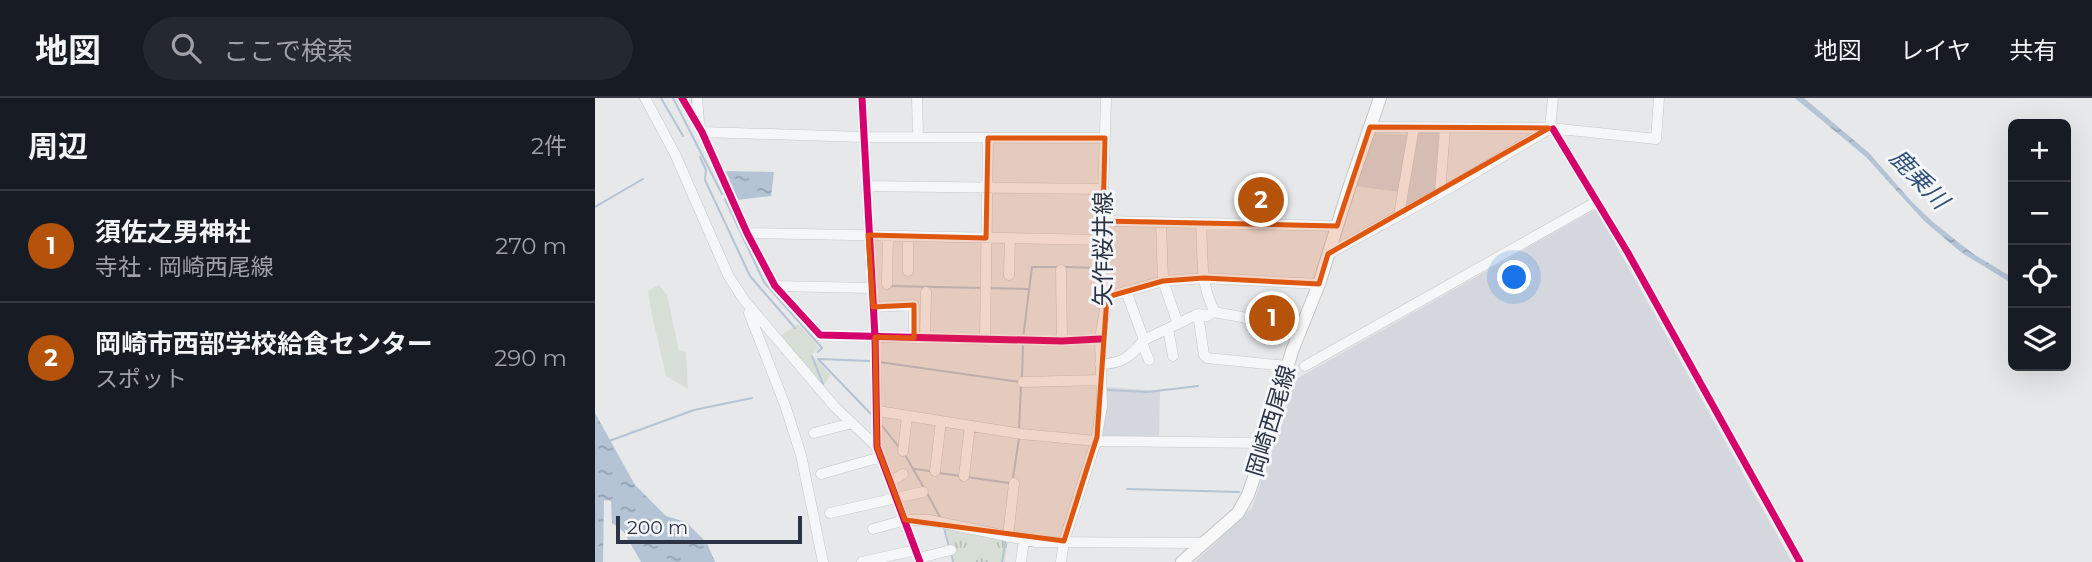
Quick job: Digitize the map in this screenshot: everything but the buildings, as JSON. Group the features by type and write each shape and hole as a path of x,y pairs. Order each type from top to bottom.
{"main road":[{"name":"岡崎西尾線","path":"1182,562 1244,505 1266,443 1288,366 1319,284 1380,98"}],"street":[{"path":"645,98 674,154 727,275 744,300 835,407 877,447"},
{"path":"682,98 702,132 747,233 775,286 820,335 985,340 1100,339"},
{"path":"697,98 702,132"},
{"path":"862,98 876,337 877,447 918,557"},
{"path":"917,98 918,136"},
{"name":"矢作桜井線","path":"1061,562 1064,541 1096,441 1102,405 1100,339 1107,297 1101,269 1106,98"},
{"path":"1553,98 1551,129 1628,253 1760,481 1800,562"},
{"path":"1370,127 1551,129 1655,139 1659,98"},
{"path":"1399,215 1414,127"},
{"path":"1440,193 1445,128"},
{"path":"1328,254 1551,129"},
{"path":"702,132 863,137 1105,138"},
{"path":"985,340 988,138"},
{"path":"866,186 1103,189"},
{"path":"1305,366 1596,202"},
{"path":"1103,221 1336,226"},
{"path":"1161,222 1163,281 1173,327 1173,356"},
{"path":"1201,224 1204,278 1213,312"},
{"path":"747,233 1103,240"},
{"path":"887,284 888,236"},
{"path":"908,236 908,271"},
{"path":"1009,275 1010,239"},
{"path":"1061,270 1062,341"},
{"path":"1107,297 1163,281 1204,278 1319,284"},
{"path":"775,286 872,288"},
{"path":"1126,291 1149,360"},
{"path":"925,338 926,292"},
{"path":"744,300 785,405 801,455 823,562"},
{"path":"873,307 914,305 914,338"},
{"path":"1100,364 1129,357 1143,341 1198,314 1207,316 1213,312 1242,317 1299,335"},
{"path":"1198,314 1204,355 1207,358 1288,366"},
{"path":"1023,382 1101,380"},
{"path":"878,411 1022,434 1096,441 1266,443"},
{"path":"903,451 907,416"},
{"path":"935,471 941,421"},
{"path":"814,433 852,423"},
{"path":"964,476 970,426"},
{"path":"821,474 881,457"},
{"path":"890,482 903,474"},
{"path":"1008,537 1014,483"},
{"path":"829,513 923,492"},
{"path":"873,529 905,520 929,520 1024,540 1204,543"},
{"path":"1021,562 1024,540"},
{"path":"862,562 918,557 951,550"}],"highlighted area":[{"path":"1370,127 1549,128 1328,254 1319,284 1204,278 1163,281 1107,297 1097,437 1064,541 905,520 877,447 875,337 914,338 914,305 873,307 868,235 986,238 988,138 1105,138 1103,221 1337,226"}],"shaded area":[{"path":"1416,130 1442,131 1436,191 1402,208"},
{"path":"1373,133 1413,135 1399,192 1354,186"},
{"path":"1596,209 1792,562 1195,562 1252,508 1296,379"},
{"path":"1103,387 1160,391 1159,442 1097,437"}],"green space":[{"path":"659,285 667,295 679,351 686,352 688,389 666,376 648,291"},
{"path":"798,324 819,348 811,355 831,375 822,388 779,337"},
{"path":"944,523 1008,537 1005,562 954,562"}],"water":[{"path":"1795,98 1804,98 1869,153 1934,223 1972,253 2008,275 2008,281 1962,253 1924,221 1866,157"},
{"path":"722,171 774,172 771,196 737,200"},
{"path":"595,413 635,485 666,516 686,522 707,543 715,562 641,562 624,532 612,523 611,501 604,500 603,562 595,562"}],"waterway":[{"path":"661,98 683,136"},
{"path":"673,98 722,194"},
{"path":"692,98 692,105"},
{"path":"700,157 706,170 705,180 750,276 795,328"},
{"path":"595,207 643,179"},
{"path":"725,199 764,282 822,348 818,352"},
{"path":"1023,338 1032,267 1057,267"},
{"path":"1066,267 1098,268"},
{"path":"890,286 982,288"},
{"path":"988,288 1028,289"},
{"path":"1022,377 1023,344"},
{"path":"812,356 823,384"},
{"path":"818,359 871,414"},
{"path":"819,359 870,361"},
{"path":"879,362 1019,382"},
{"path":"1019,429 1021,386"},
{"path":"1107,390 1147,392 1198,386"},
{"path":"609,441 694,410 752,398"},
{"path":"880,423 898,446"},
{"path":"1013,478 1019,438"},
{"path":"904,453 924,488"},
{"path":"914,469 930,471"},
{"path":"939,473 961,476"},
{"path":"966,477 1009,483"},
{"path":"1127,489 1239,492"},
{"path":"927,493 941,519"},
{"path":"944,528 949,547"},
{"path":"1002,562 1006,539"},
{"path":"952,556 953,562"}],"cycle path":[{"path":"682,98 702,132 747,233 775,286 820,335 1062,341 1100,339"},
{"path":"862,98 875,337 877,447 920,562"},
{"path":"1553,129 1628,253 1800,562"}],"place":[{"name":"岡崎市西部学校給食センター","path":"1261,200"},
{"name":"須佐之男神社","path":"1272,318"}],"water label":[{"name":"鹿乗川","path":"1919,179"}]}
